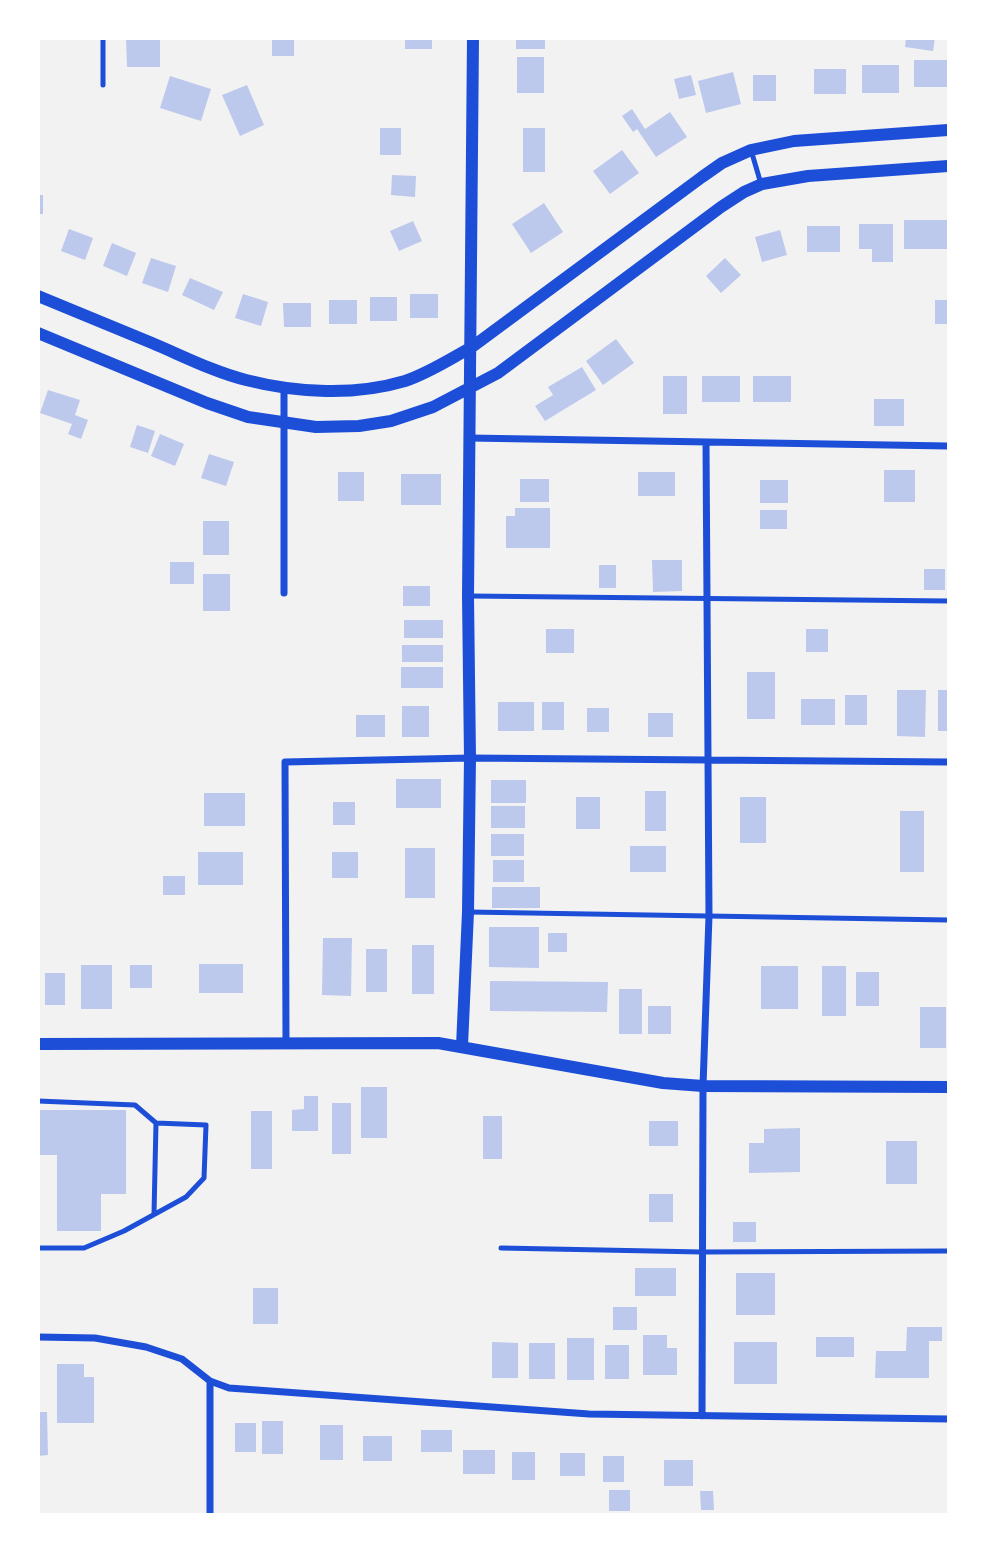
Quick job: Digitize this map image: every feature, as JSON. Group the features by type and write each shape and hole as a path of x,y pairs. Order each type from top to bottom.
{"street":[{"path":"463,1046 470,758 468,596 473,38"},
{"path":"38,296 212,369 245,380 284,388 360,390 404,381 434,369 472,347 702,177 722,163 751,150 794,141 948,130"},
{"path":"38,333 207,403 248,417 316,427 359,426 391,421 433,407 498,373 744,192 762,184 808,176 948,166"},
{"path":"284,388 284,593"},
{"path":"469,438 948,446"},
{"path":"702,1416 703,1086 709,916 706,442"},
{"path":"286,1043 285,762 470,758 948,762"},
{"path":"38,1044 438,1042 663,1083 703,1086 948,1087"},
{"path":"38,1337 95,1339 152,1349 182,1359 211,1381 229,1388 575,1413 948,1419"},
{"path":"210,1514 211,1381"}],"lane":[{"path":"103,38 103,85"},
{"path":"751,150 762,184"},
{"path":"468,596 948,601"},
{"path":"468,912 948,920"},
{"path":"38,1101 135,1105 156,1123 206,1125 204,1178 186,1197 124,1231 84,1248 38,1248"},
{"path":"154,1214 156,1123"},
{"path":"501,1248 702,1252 948,1251"}],"building":[{"path":"126,38 160,38 160,67 127,67"},
{"path":"272,38 294,38 294,56 272,56"},
{"path":"405,38 432,38 432,49 405,49"},
{"path":"516,38 545,38 545,49 516,49"},
{"path":"906,38 935,38 933,51 905,47"},
{"path":"517,57 544,57 544,93 517,93"},
{"path":"914,60 948,60 948,87 914,87"},
{"path":"862,65 899,65 899,93 862,93"},
{"path":"814,69 846,69 846,94 814,94"},
{"path":"733,72 741,104 706,113 698,81"},
{"path":"691,75 696,95 679,99 674,79"},
{"path":"753,75 776,75 776,101 753,101"},
{"path":"170,76 211,89 201,121 160,108"},
{"path":"247,85 264,125 240,136 222,95"},
{"path":"632,109 645,129 670,112 687,137 656,157 637,129 633,132 622,116"},
{"path":"380,128 401,128 401,155 380,155"},
{"path":"523,128 545,128 545,172 523,172"},
{"path":"622,150 639,173 610,194 593,171"},
{"path":"392,175 416,176 415,197 391,195"},
{"path":"38,195 43,195 43,214 38,214"},
{"path":"544,203 563,232 531,253 512,224"},
{"path":"904,220 948,220 948,249 904,249"},
{"path":"413,221 422,241 399,251 390,231"},
{"path":"859,224 893,224 893,262 872,262 872,249 859,249"},
{"path":"807,226 840,226 840,252 807,252"},
{"path":"69,229 93,238 85,260 61,251"},
{"path":"780,230 787,255 762,262 755,237"},
{"path":"112,243 136,253 127,276 103,266"},
{"path":"151,258 176,266 168,292 142,283"},
{"path":"725,258 741,275 721,293 706,276"},
{"path":"190,278 223,292 214,310 182,295"},
{"path":"243,294 268,302 261,326 235,318"},
{"path":"410,294 438,294 438,318 410,318"},
{"path":"370,297 397,297 397,321 370,321"},
{"path":"329,300 357,300 357,324 329,324"},
{"path":"935,300 948,300 948,324 935,324"},
{"path":"283,303 311,303 311,327 284,327"},
{"path":"616,339 634,363 603,385 586,361"},
{"path":"582,367 596,390 545,421 535,406 553,395 548,387"},
{"path":"663,376 687,376 687,414 663,414"},
{"path":"702,376 740,376 740,402 702,402"},
{"path":"753,376 791,376 791,402 753,402"},
{"path":"48,390 80,400 75,415 88,420 81,439 68,434 72,424 40,413"},
{"path":"874,399 904,399 904,426 874,426"},
{"path":"137,425 155,431 148,453 130,447"},
{"path":"160,434 184,444 175,466 151,456"},
{"path":"209,454 234,462 226,486 201,478"},
{"path":"884,470 915,470 915,502 884,502"},
{"path":"338,472 364,472 364,501 338,501"},
{"path":"638,472 675,472 675,496 638,496"},
{"path":"401,474 441,474 441,505 401,505"},
{"path":"520,479 549,479 549,502 520,502"},
{"path":"760,480 788,480 788,503 760,503"},
{"path":"515,508 550,508 550,548 506,548 506,516 515,516"},
{"path":"760,510 787,510 787,529 760,529"},
{"path":"203,521 229,521 229,555 203,555"},
{"path":"652,560 682,560 682,591 653,592"},
{"path":"170,562 194,562 194,584 170,584"},
{"path":"599,565 616,565 616,588 599,588"},
{"path":"924,569 945,569 945,590 924,590"},
{"path":"203,574 230,574 230,611 203,611"},
{"path":"403,586 430,586 430,606 403,606"},
{"path":"404,620 443,620 443,638 404,638"},
{"path":"546,629 574,629 574,653 546,653"},
{"path":"806,629 828,629 828,652 806,652"},
{"path":"402,645 443,645 443,662 402,662"},
{"path":"401,667 443,667 443,688 401,688"},
{"path":"747,672 775,672 775,719 747,719"},
{"path":"897,690 926,690 925,737 897,736"},
{"path":"938,690 948,690 948,731 938,731"},
{"path":"845,695 867,695 867,725 845,725"},
{"path":"801,699 835,699 835,725 801,725"},
{"path":"498,702 534,702 534,731 498,731"},
{"path":"542,702 564,702 564,730 542,730"},
{"path":"402,706 429,706 429,737 402,737"},
{"path":"587,708 609,708 609,732 587,732"},
{"path":"648,713 673,713 673,737 648,737"},
{"path":"356,715 385,715 385,737 356,737"},
{"path":"396,779 441,779 441,808 396,808"},
{"path":"491,780 526,780 526,803 491,803"},
{"path":"645,791 666,791 666,831 645,831"},
{"path":"204,793 245,793 245,826 204,826"},
{"path":"576,797 600,797 600,829 576,829"},
{"path":"740,797 766,797 766,843 740,843"},
{"path":"333,802 355,802 355,825 333,825"},
{"path":"491,806 525,806 525,828 491,828"},
{"path":"900,811 924,811 924,872 900,872"},
{"path":"491,834 524,834 524,856 491,856"},
{"path":"630,846 666,846 666,872 630,872"},
{"path":"405,848 435,848 435,898 405,898"},
{"path":"198,852 243,852 243,885 198,885"},
{"path":"332,852 358,852 358,878 332,878"},
{"path":"493,860 524,860 524,882 493,882"},
{"path":"163,876 185,876 185,895 163,895"},
{"path":"492,887 540,887 540,908 492,908"},
{"path":"489,927 539,927 539,968 489,967"},
{"path":"548,933 567,933 567,952 548,952"},
{"path":"323,938 352,938 351,996 322,995"},
{"path":"412,945 434,945 434,994 412,994"},
{"path":"366,949 387,949 387,992 366,992"},
{"path":"199,964 243,964 243,993 199,993"},
{"path":"81,965 112,965 112,1009 81,1009"},
{"path":"130,965 152,965 152,988 130,988"},
{"path":"761,966 798,966 798,1009 761,1009"},
{"path":"822,966 846,966 846,1016 822,1016"},
{"path":"856,972 879,972 879,1006 856,1006"},
{"path":"45,973 65,973 65,1005 45,1005"},
{"path":"490,981 608,982 607,1012 490,1011"},
{"path":"619,989 642,989 642,1034 619,1034"},
{"path":"648,1006 671,1006 671,1034 648,1034"},
{"path":"920,1007 946,1007 946,1048 920,1048"},
{"path":"361,1087 387,1087 387,1138 361,1138"},
{"path":"304,1096 318,1096 318,1131 292,1131 292,1110 304,1109"},
{"path":"332,1103 351,1103 351,1154 332,1154"},
{"path":"38,1110 126,1110 126,1194 101,1194 101,1231 57,1231 57,1155 38,1155"},
{"path":"251,1111 272,1111 272,1169 251,1169"},
{"path":"483,1116 502,1116 502,1159 483,1159"},
{"path":"649,1121 678,1121 678,1146 649,1146"},
{"path":"800,1128 800,1172 749,1173 749,1143 764,1143 764,1129"},
{"path":"886,1141 917,1141 917,1184 886,1184"},
{"path":"649,1194 673,1194 673,1222 649,1222"},
{"path":"733,1222 756,1222 756,1242 733,1242"},
{"path":"635,1268 676,1268 676,1296 635,1296"},
{"path":"736,1273 775,1273 775,1315 736,1315"},
{"path":"253,1288 278,1288 278,1324 253,1324"},
{"path":"613,1307 637,1307 637,1330 613,1330"},
{"path":"907,1327 942,1327 942,1341 929,1341 929,1378 875,1378 876,1351 906,1351"},
{"path":"643,1335 667,1335 667,1348 677,1348 677,1375 643,1375"},
{"path":"816,1337 854,1337 854,1357 816,1357"},
{"path":"567,1338 594,1338 594,1380 567,1380"},
{"path":"492,1342 518,1343 518,1378 492,1378"},
{"path":"734,1342 777,1342 777,1384 734,1384"},
{"path":"529,1343 555,1343 555,1379 529,1379"},
{"path":"605,1345 629,1345 629,1379 605,1379"},
{"path":"57,1364 84,1364 84,1377 94,1377 94,1423 57,1423"},
{"path":"38,1412 47,1412 48,1455 38,1456"},
{"path":"262,1421 283,1421 283,1454 262,1454"},
{"path":"235,1423 256,1423 256,1452 235,1452"},
{"path":"320,1425 343,1425 343,1460 320,1460"},
{"path":"421,1430 452,1430 452,1452 421,1452"},
{"path":"363,1436 392,1436 392,1461 363,1461"},
{"path":"463,1450 495,1450 495,1474 463,1474"},
{"path":"512,1452 535,1452 535,1480 512,1480"},
{"path":"560,1453 585,1453 585,1476 560,1476"},
{"path":"603,1456 624,1456 624,1482 603,1482"},
{"path":"664,1460 693,1460 693,1486 664,1486"},
{"path":"609,1490 630,1490 630,1511 609,1511"},
{"path":"700,1491 713,1491 714,1510 701,1510"}]}
